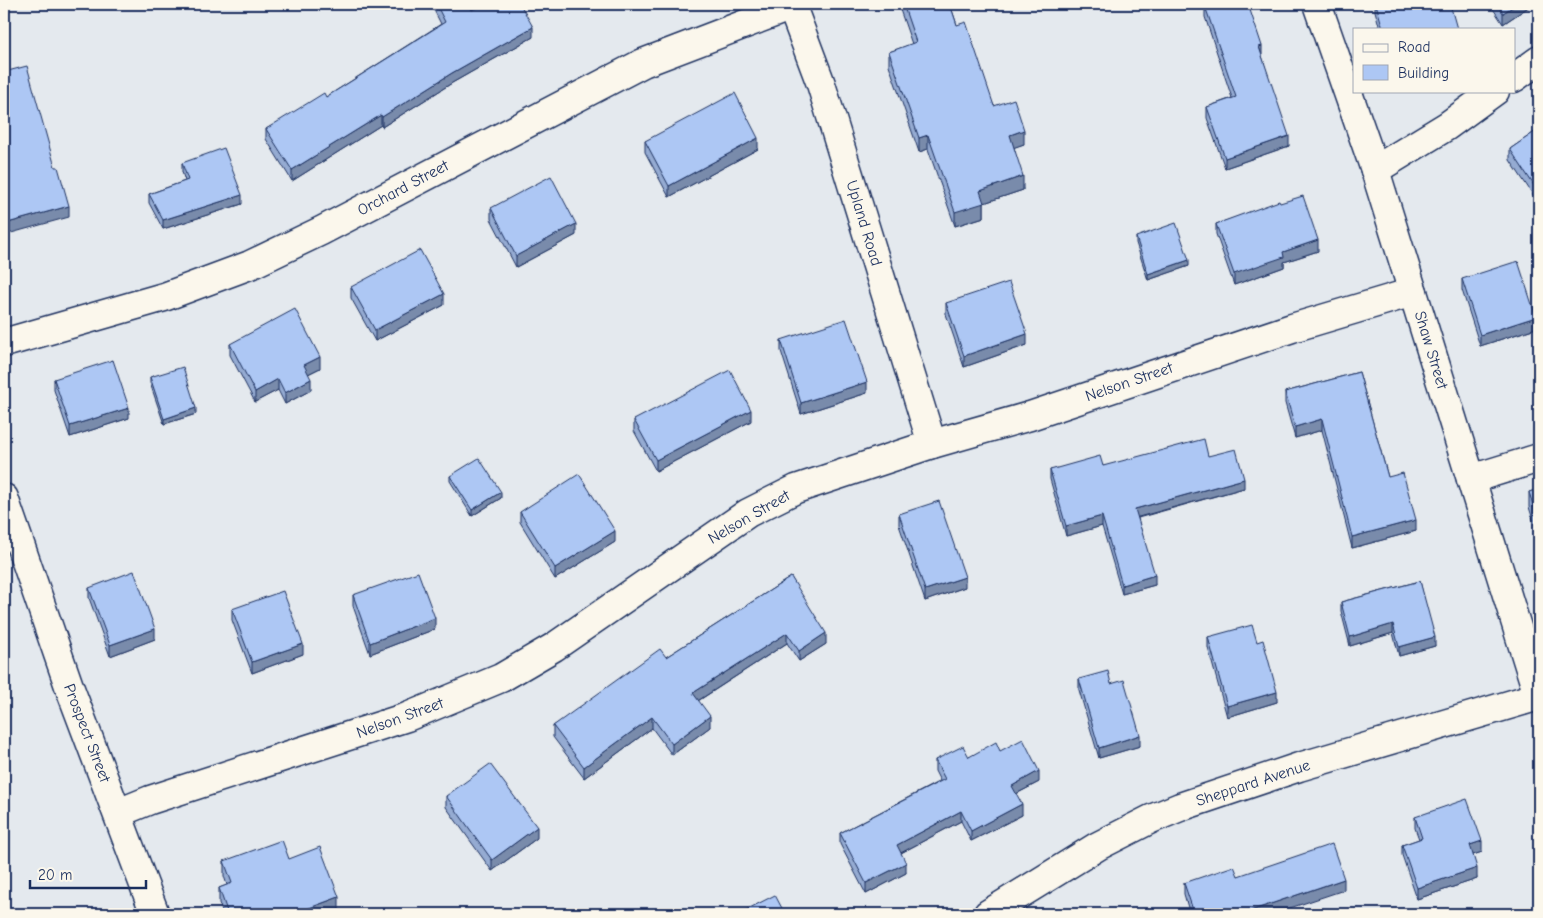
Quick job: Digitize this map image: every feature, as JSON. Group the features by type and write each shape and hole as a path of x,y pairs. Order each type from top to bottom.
{"street":[{"name":"Shaw Street","path":"1317,4 1375,170 1539,697"},
{"name":"Orchard Street","path":"4,343 164,297 250,265 321,231 643,63 791,5"},
{"name":"Upland Road","path":"791,5 821,84 932,444"},
{"path":"1516,77 1539,60"},
{"path":"1375,170 1447,126 1494,92"},
{"name":"Nelson Street","path":"118,813 150,800 370,730 475,690 546,652 727,526 796,489 932,444 1030,416 1266,336 1413,292"},
{"path":"1471,479 1539,458"},
{"name":"Prospect Street","path":"4,498 13,555 69,686 155,914"},
{"name":"Sheppard Avenue","path":"988,914 1098,846 1151,819 1180,807 1291,770 1539,697"}],"building":[{"path":"436,4 469,4 472,10 484,4 520,4 533,27 452,73 382,117 381,115 292,170 266,129 324,93 326,97 445,22"},
{"path":"903,4 950,4 957,25 966,22 994,106 1014,99 1024,130 1010,135 1023,176 980,191 984,203 955,212 928,135 919,138 889,52 916,42"},
{"path":"1211,4 1248,4 1262,46 1259,47 1289,136 1225,158 1207,107 1236,97 1205,6"},
{"path":"1376,4 1414,4 1415,7 1427,4 1450,4 1457,28 1383,28"},
{"path":"1497,4 1517,4 1503,13"},
{"path":"27,66 55,167 58,167 69,206 4,224 4,72"},
{"path":"735,93 758,138 669,186 645,141"},
{"path":"1539,129 1539,193 1510,149"},
{"path":"224,148 242,195 163,220 149,194 188,180 182,163"},
{"path":"551,176 576,224 516,256 491,208"},
{"path":"1303,196 1318,240 1283,252 1284,257 1234,274 1216,224 1279,201 1280,203"},
{"path":"1176,223 1189,260 1148,274 1136,237"},
{"path":"420,250 444,294 375,330 351,287"},
{"path":"1518,261 1536,317 1480,335 1462,279"},
{"path":"1009,282 1027,334 964,356 946,303"},
{"path":"295,309 320,357 304,365 311,379 285,393 278,379 255,392 230,344"},
{"path":"846,319 867,382 801,403 781,340"},
{"path":"113,360 129,408 70,426 54,379"},
{"path":"183,367 196,408 164,419 150,377"},
{"path":"730,370 751,410 656,460 634,420"},
{"path":"1359,372 1388,477 1403,473 1416,520 1352,537 1322,419 1295,427 1285,392"},
{"path":"1204,439 1208,456 1236,449 1244,479 1135,509 1155,575 1122,585 1102,516 1066,526 1050,470 1100,456 1103,466"},
{"path":"479,458 501,492 472,510 450,476"},
{"path":"579,474 615,531 555,568 520,512"},
{"path":"1539,489 1539,524 1529,492"},
{"path":"939,501 965,577 925,590 899,514"},
{"path":"134,571 155,629 110,645 89,588"},
{"path":"418,572 435,618 370,643 353,595"},
{"path":"791,577 826,633 799,651 787,633 693,693 710,716 672,744 652,717 584,767 553,726 660,649 666,657"},
{"path":"1420,581 1435,637 1399,647 1393,624 1350,637 1341,602"},
{"path":"283,591 303,644 252,662 232,609"},
{"path":"1252,625 1257,642 1263,640 1277,692 1227,706 1208,637"},
{"path":"1108,671 1111,684 1124,680 1140,735 1099,748 1079,679"},
{"path":"1023,739 1039,771 1012,786 1022,804 971,831 961,811 897,845 906,863 866,883 840,833 945,779 935,760 963,746 969,757 996,742 1000,751"},
{"path":"490,764 537,827 492,860 446,796"},
{"path":"1467,799 1482,841 1470,845 1477,868 1417,888 1402,845 1422,838 1415,817"},
{"path":"282,840 289,859 320,847 339,897 293,914 228,914 219,888 232,883 224,861"},
{"path":"1332,844 1344,879 1250,911 1250,914 1181,914 1193,910 1184,883 1234,866 1238,876"},
{"path":"775,895 785,914 738,914"},
{"path":"4,903 8,914 4,914"}]}
